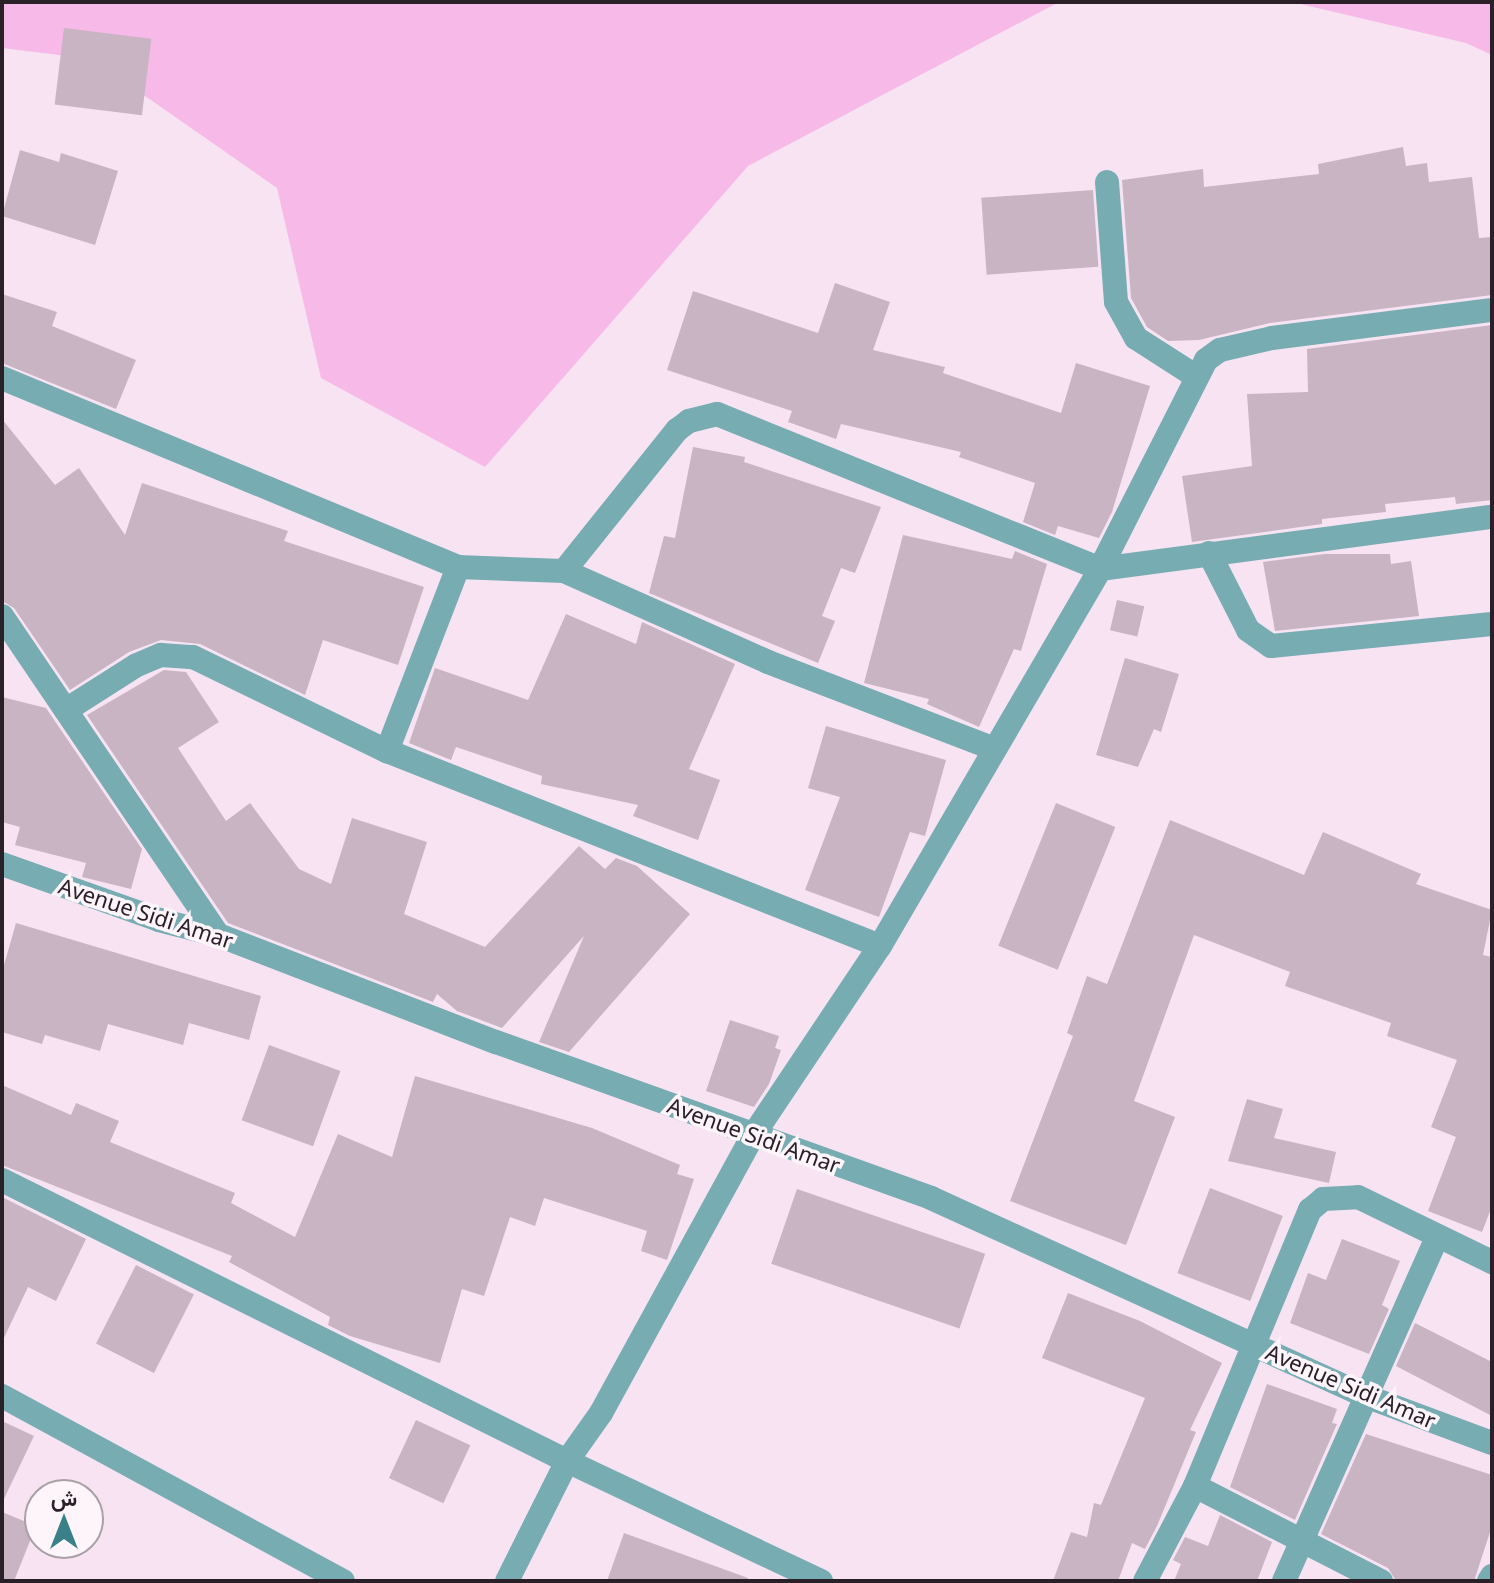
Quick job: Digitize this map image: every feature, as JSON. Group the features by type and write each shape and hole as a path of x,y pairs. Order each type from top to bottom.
{"street":[{"path":"1107,182 1116,302 1136,338 1197,377"},
{"path":"507,1581 567,1461 601,1413 754,1134 880,946 992,748 1100,569 1197,377 1220,350 1492,310"},
{"path":"2,378 458,567 564,571 768,662 992,748"},
{"path":"564,571 677,430 689,421 717,414 1100,569 1492,517"},
{"path":"1209,553 1248,630 1271,646 1492,624"},
{"path":"387,751 458,567"},
{"path":"2,616 218,935"},
{"path":"66,710 137,665 161,655 193,657 387,751 880,946"},
{"name":"Avenue Sidi Amar","path":"2,864 159,920 218,935 931,1198 1368,1397 1492,1443"},
{"path":"2,1180 567,1461 821,1581"},
{"path":"1145,1581 1195,1486 1310,1210 1323,1199 1358,1197 1436,1239 1492,1262"},
{"path":"1284,1581 1304,1542 1436,1239"},
{"path":"2,1396 343,1581"},
{"path":"1195,1486 1381,1581"}],"shaded area":[{"path":"2,2 1059,2 748,166 485,467 321,378 277,188 92,59 2,48"},
{"path":"1292,2 1492,2 1492,55 1466,43"}],"building":[{"path":"64,28 151,39 142,115 55,104"},
{"path":"1403,147 1406,166 1427,163 1429,182 1472,177 1479,238 1492,237 1492,295 1270,323 1199,340 1168,341 1147,327 1131,298 1122,180 1203,169 1204,187 1319,174 1318,164"},
{"path":"20,150 59,162 61,153 118,171 95,245 2,216"},
{"path":"1093,190 1098,267 987,275 981,198"},
{"path":"835,283 890,302 873,350 945,367 943,373 1061,413 1076,363 1150,386 1112,512 1099,538 1058,526 1055,535 1023,522 1035,483 959,457 961,452 841,424 836,439 788,422 792,411 667,370 693,291 818,333"},
{"path":"2,294 57,312 52,326 136,360 116,409 2,363"},
{"path":"1492,325 1492,500 1456,504 1455,497 1385,504 1386,512 1322,519 1322,524 1192,542 1182,476 1252,466 1247,394 1308,392 1307,349"},
{"path":"2,419 55,485 79,468 125,535 142,483 288,531 284,541 424,587 398,665 323,640 305,695 200,644 161,640 129,652 70,690 14,608 2,601"},
{"path":"693,447 745,457 744,462 881,507 855,573 841,568 822,616 835,621 818,663 649,593 664,536 675,538"},
{"path":"903,535 1012,559 1015,551 1047,564 1021,651 1014,649 979,727 927,704 929,699 864,683"},
{"path":"1325,554 1390,554 1391,564 1411,561 1419,616 1275,631 1263,562"},
{"path":"1117,600 1144,606 1137,637 1110,630"},
{"path":"566,614 636,644 642,622 735,664 689,769 720,780 698,840 633,816 638,805 541,784 542,776 456,747 451,760 409,743 435,668 528,700"},
{"path":"1125,658 1179,674 1161,732 1154,729 1138,767 1096,755"},
{"path":"164,670 186,672 219,722 178,748 226,821 250,803 299,869 331,884 352,818 427,842 404,914 485,947 579,846 605,869 616,858 637,866 690,914 569,1052 539,1042 584,936 502,1028 457,1011 437,994 433,1002 228,923 87,715"},
{"path":"2,697 46,708 142,849 131,889 82,877 86,863 15,845 20,827 2,822"},
{"path":"826,726 946,760 925,836 910,832 879,917 805,890 840,797 808,788"},
{"path":"1056,803 1115,827 1058,970 998,946"},
{"path":"1170,820 1304,875 1323,832 1421,874 1416,884 1492,910 1483,955 1492,957 1492,1206 1482,1232 1428,1211 1456,1137 1431,1127 1457,1060 1387,1036 1391,1023 1285,986 1290,972 1194,935 1134,1101 1175,1117 1126,1245 1010,1201 1073,1036 1067,1033 1087,976 1107,984"},
{"path":"16,923 261,996 249,1040 189,1023 183,1045 108,1024 100,1051 45,1035 42,1044 2,1032 2,972"},
{"path":"730,1020 779,1036 775,1048 781,1050 769,1084 754,1107 706,1091"},
{"path":"269,1045 340,1071 313,1146 242,1120"},
{"path":"415,1076 592,1128 680,1165 677,1174 694,1179 667,1260 641,1251 647,1231 544,1198 535,1226 510,1217 484,1296 462,1289 440,1363 350,1336 328,1325 330,1317 229,1262 232,1256 2,1165 2,1085 71,1115 76,1103 119,1121 110,1142 235,1193 231,1203 295,1237 338,1134 392,1157"},
{"path":"1247,1099 1283,1109 1274,1138 1336,1152 1329,1183 1228,1161"},
{"path":"1210,1188 1283,1216 1250,1301 1177,1273"},
{"path":"797,1189 985,1254 959,1328 771,1264"},
{"path":"2,1197 86,1239 56,1301 28,1287 2,1342"},
{"path":"1342,1239 1400,1261 1382,1305 1389,1309 1369,1354 1290,1323 1308,1273 1326,1280"},
{"path":"136,1265 194,1295 154,1373 96,1343"},
{"path":"1068,1293 1140,1321 1222,1363 1190,1430 1196,1432 1157,1526 1145,1549 1132,1543 1118,1581 1053,1581 1071,1532 1087,1537 1094,1503 1101,1505 1145,1398 1042,1358"},
{"path":"1415,1323 1492,1362 1492,1416 1396,1366"},
{"path":"1267,1384 1337,1409 1332,1423 1337,1424 1295,1520 1230,1487"},
{"path":"416,1420 470,1445 443,1503 389,1478"},
{"path":"2,1421 34,1436 2,1503"},
{"path":"1366,1434 1492,1475 1492,1526 1474,1581 1396,1581 1388,1568 1321,1534"},
{"path":"2,1512 24,1521 24,1556 14,1581 2,1581"},
{"path":"1220,1515 1272,1542 1257,1581 1174,1581 1181,1564 1173,1560 1185,1537 1208,1546"},
{"path":"624,1533 748,1578 747,1581 607,1581"}]}
